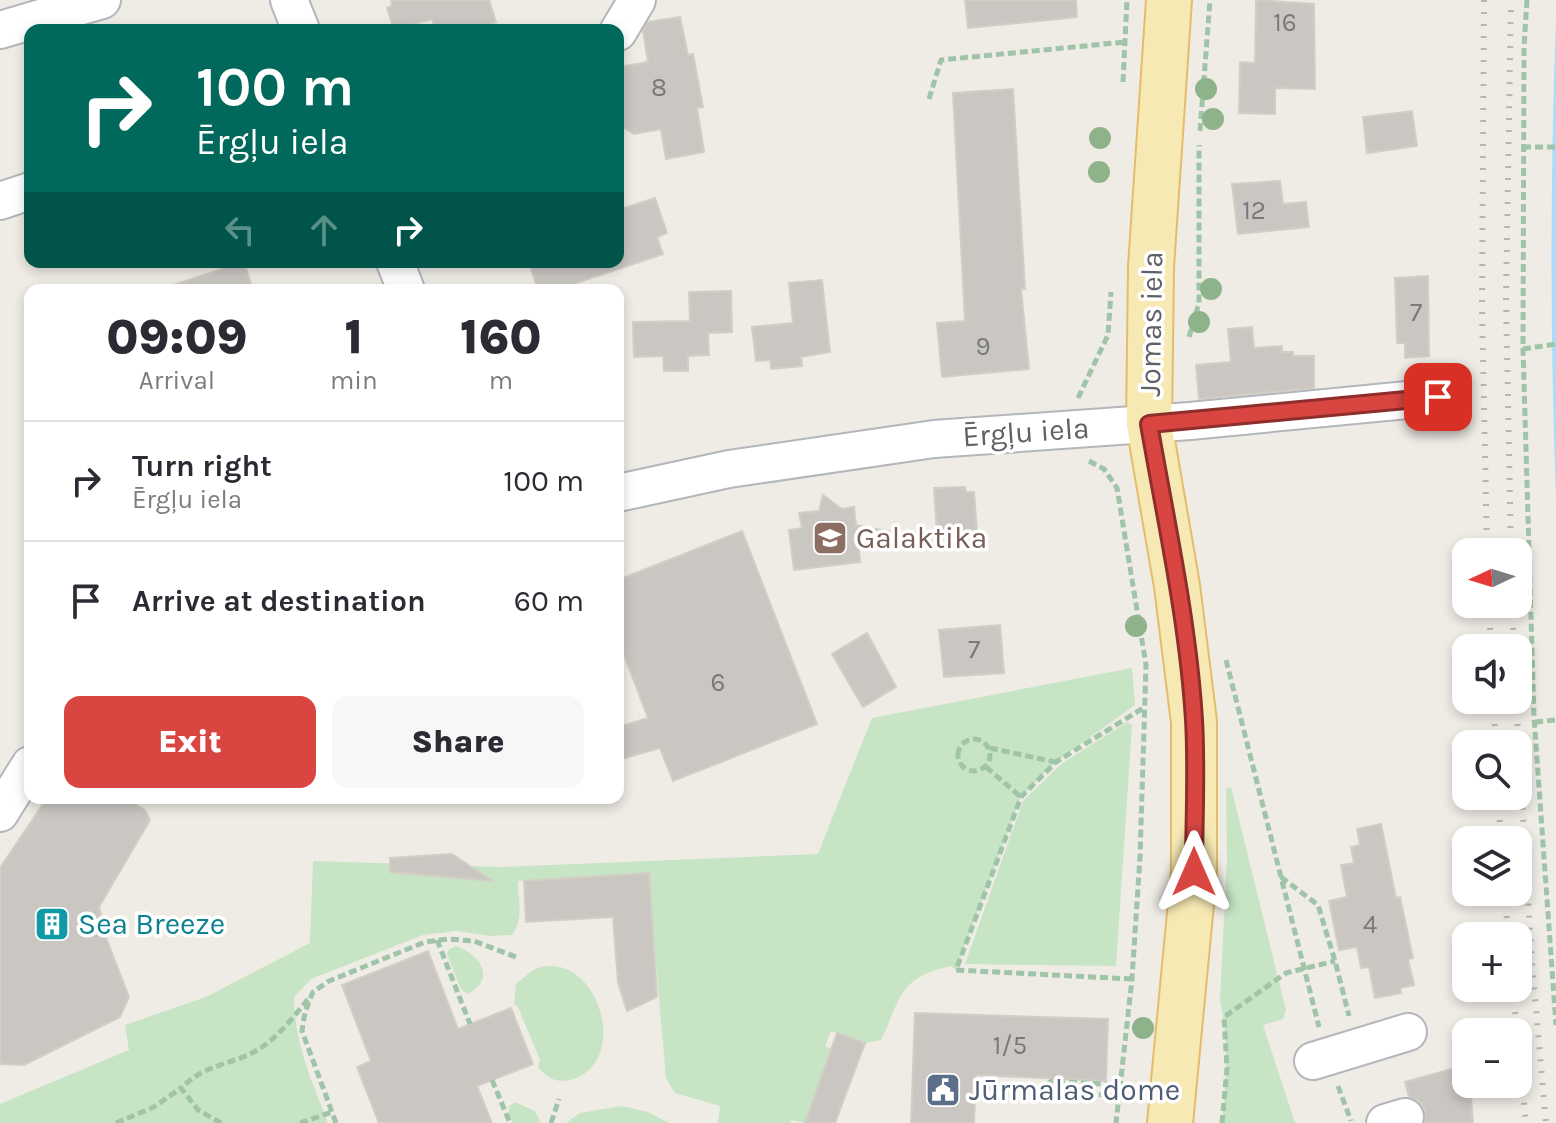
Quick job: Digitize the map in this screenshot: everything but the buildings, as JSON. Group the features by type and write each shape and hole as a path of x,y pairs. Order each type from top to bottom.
{"main road":[{"name":"Jomas iela","path":"1169,0 1151,267 1149,424 1177,586 1194,722 1194,872 1170,1123"}],"street":[{"path":"0,30 102,0"},
{"path":"289,0 299,24"},
{"path":"623,24 637,0"},
{"path":"0,201 24,193"},
{"name":"Ērgļu iela","path":"624,492 729,469 934,439 1149,424 1438,397"},
{"path":"0,813 24,775"},
{"path":"1332,1055 1408,1032"}],"path":[{"path":"1188,348 1199,303 1199,146 1210,0"},
{"path":"1527,0 1523,349 1535,722 1556,1025"},
{"path":"929,99 941,60 1125,42"},
{"path":"1523,147 1556,147"},
{"path":"1523,349 1556,344"},
{"path":"1100,355 1087,374 1075,405 1078,456 1104,469 1117,488 1146,665 1140,857 1132,979 1116,1123"},
{"path":"1223,650 1303,968 1352,1123"},
{"path":"1132,979 956,970 1021,797 1056,762 1145,707"},
{"path":"1535,722 1556,720"},
{"path":"989,748 990,758 986,767 980,770 966,768 960,762 960,746 974,739 981,740 989,748 1056,762"},
{"path":"986,767 1021,797"},
{"path":"1280,876 1318,905 1335,961 1332,1055"},
{"path":"437,940 470,1024"},
{"path":"116,1123 154,1107 193,1076 212,1066 245,1057 264,1045 283,1029 313,992 329,981 437,940 474,941 516,957"},
{"path":"1222,1123 1227,1068 1224,1017 1286,973 1335,961"},
{"path":"313,992 302,1031 336,1123"},
{"path":"492,1080 510,1123"},
{"path":"1038,1089 1052,1081 1120,1085"},
{"path":"975,1087 1119,1096"},
{"path":"181,1088 198,1110 221,1123"},
{"path":"998,1101 999,1088"},
{"path":"551,1123 559,1099"},
{"path":"300,1123 332,1112"}],"green space":[{"path":"1132,668 1135,705 1056,762 1021,797 956,970 951,966 921,976 911,983 898,1000 881,1040 865,1043 831,1031 825,1046 831,1049 805,1123 791,1120 790,1123 718,1123 720,1106 675,1093 666,1078 648,873 518,881 519,915 512,935 491,936 456,931 423,935 311,979 294,997 297,1031 328,1123 0,1123 0,1104 129,1050 125,1025 206,997 310,943 313,861 501,867 818,854 872,718"},
{"path":"1127,722 1132,725 1116,966 965,964 1023,801 1061,764"},
{"path":"1231,787 1286,1010 1283,1019 1263,1025 1295,1123 1222,1123 1226,1046 1220,1000 1227,859 1226,788"},
{"path":"456,946 472,955 482,967 482,981 468,994 461,989 447,954 449,949"},
{"path":"544,966 565,969 582,980 600,1010 602,1045 597,1060 586,1073 570,1080 552,1079 538,1067 540,1060 514,1004 516,984 533,970"},
{"path":"515,1102 535,1111 541,1123 513,1123 509,1106"},
{"path":"622,1106 648,1112 669,1123 566,1123 580,1113"}],"water":[{"path":"1556,19 1556,499 1552,259"}],"railway":[{"path":"1484,0 1482,306 1487,538"},
{"path":"1511,0 1506,298 1511,538"},
{"path":"1490,618 1490,634"},
{"path":"1513,618 1513,634"},
{"path":"1494,714 1495,730"},
{"path":"1517,714 1532,963 1546,1123"},
{"path":"1499,810 1500,826"},
{"path":"1506,906 1507,922"},
{"path":"1514,1002 1516,1018"},
{"path":"1524,1098 1526,1123"}],"place":[{"name":"Galaktika","path":"830,538"},
{"name":"Sea Breeze","path":"52,924"},
{"name":"Jūrmalas dome","path":"943,1090"}],"route":[{"path":"1194,872 1194,722 1191,691 1177,586 1149,424 1438,397"}]}
